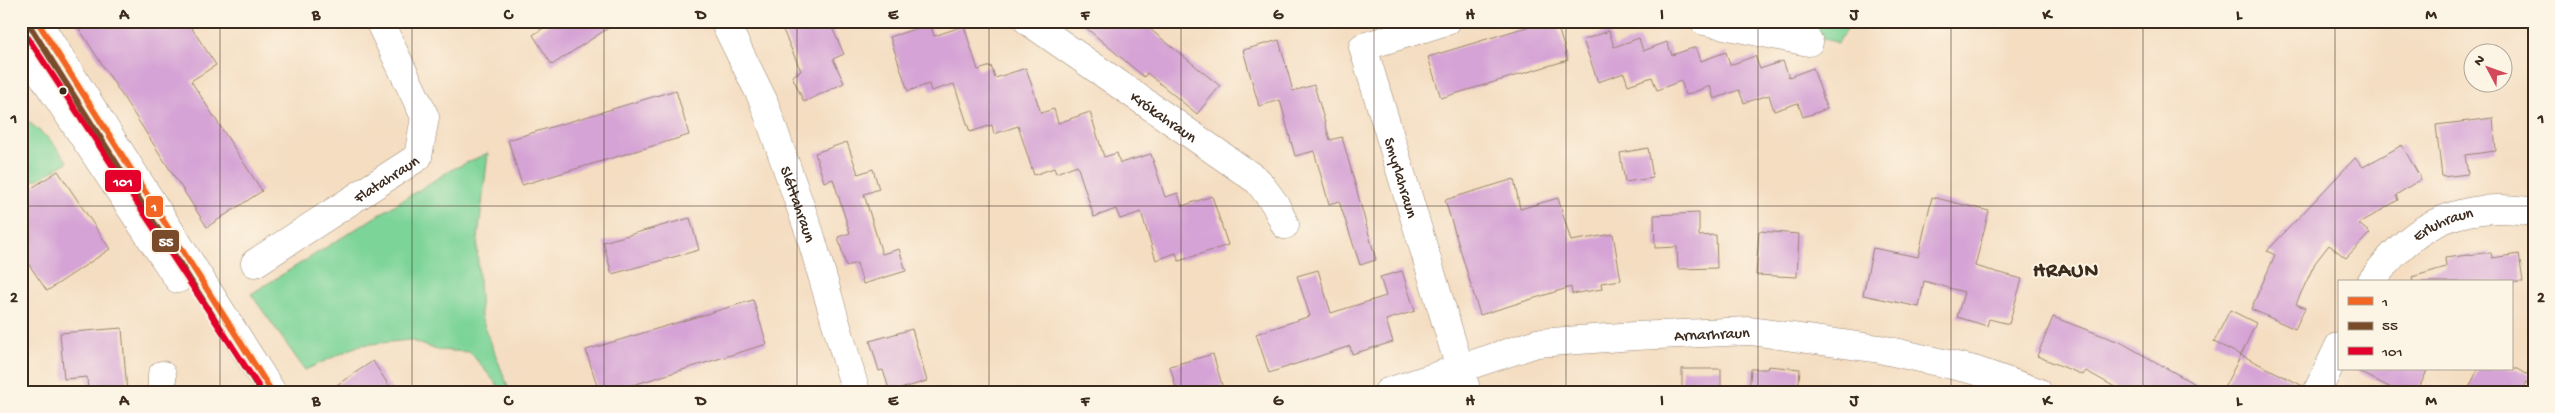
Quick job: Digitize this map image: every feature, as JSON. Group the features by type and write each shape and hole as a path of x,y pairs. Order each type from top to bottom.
{"street":[{"path":"37,21 272,392"},
{"name":"Flatahraun","path":"256,264 418,157 425,117 379,21"},
{"name":"Sléttahraun","path":"724,21 764,100 810,234 856,392"},
{"name":"Krókahraun","path":"1028,21 1258,181 1275,204 1284,225"},
{"name":"Smyrlahraun","path":"1447,21 1363,47 1463,380"},
{"path":"1704,21 1809,42"},
{"path":"21,43 252,392"},
{"name":"Erluhraun","path":"2373,280 2393,256 2424,227 2452,215 2506,207 2534,212"},
{"name":"Arnarhraun","path":"1388,392 1463,380 1537,343 1750,331 1880,349 1974,370 2038,392"},
{"path":"2317,392 2338,348"}],"green space":[{"path":"1771,21 1851,21 1838,43"},
{"path":"21,115 51,141 68,162 41,178 21,185"},
{"path":"488,153 477,247 481,317 510,392 503,392 470,352 437,350 410,340 360,345 305,370 251,294 451,170"}],"building":[{"path":"74,21 187,21 216,65 191,81 262,191 207,227"},
{"path":"554,21 619,21 552,65 533,35"},
{"path":"779,21 829,21 844,54 833,59 844,83 804,102 792,76 801,71"},
{"path":"1078,21 1140,21 1220,86 1197,114 1147,73 1144,77"},
{"path":"1546,21 1556,21 1568,60 1441,98 1428,57"},
{"path":"930,24 934,36 964,26 978,70 991,66 995,78 1026,68 1041,113 1054,109 1058,123 1090,112 1104,157 1117,153 1120,163 1151,154 1165,197 1178,193 1182,206 1212,196 1228,245 1179,261 1176,253 1156,260 1141,212 1120,219 1116,209 1094,217 1077,165 1056,173 1054,168 1034,175 1018,126 994,134 992,125 970,132 954,84 931,91 929,84 908,91 890,37"},
{"path":"1609,31 1614,47 1639,38 1643,51 1667,42 1672,55 1696,47 1701,61 1726,52 1730,65 1755,56 1760,69 1783,61 1789,77 1813,68 1827,109 1803,117 1798,103 1774,111 1769,95 1744,103 1739,90 1714,99 1710,86 1686,95 1681,81 1657,90 1652,77 1628,85 1624,73 1598,82 1583,40"},
{"path":"1279,40 1293,91 1314,85 1330,140 1342,137 1376,260 1360,265 1339,201 1329,204 1314,151 1295,156 1280,100 1259,106 1243,50"},
{"path":"676,90 689,135 522,185 508,140"},
{"path":"2493,118 2496,151 2465,155 2468,174 2442,177 2436,125"},
{"path":"847,142 858,174 873,169 879,189 864,194 882,254 899,249 906,271 863,284 857,263 846,266 838,237 850,233 833,179 824,182 815,153"},
{"path":"2402,145 2421,179 2396,195 2398,200 2359,224 2370,233 2346,258 2329,245 2315,263 2296,304 2305,308 2295,329 2251,309 2275,255 2267,251 2355,158 2363,167"},
{"path":"1648,148 1653,178 1625,182 1620,153"},
{"path":"58,171 110,249 47,291 21,253 21,195"},
{"path":"1514,179 1520,209 1558,198 1571,241 1613,234 1621,280 1601,283 1602,289 1572,294 1571,287 1480,315 1445,200"},
{"path":"1932,197 1989,211 1975,266 2022,279 2009,324 1989,319 1987,326 1957,317 1964,292 1924,281 1919,307 1863,295 1873,248 1918,257"},
{"path":"1699,213 1699,236 1716,235 1717,268 1678,269 1677,247 1655,248 1654,215"},
{"path":"690,218 699,250 612,274 603,242"},
{"path":"1759,231 1799,234 1797,277 1756,275"},
{"path":"2491,252 2492,258 2519,254 2523,282 2512,282 2512,280 2413,280 2412,277 2446,267 2445,258"},
{"path":"1318,270 1331,313 1386,296 1380,277 1402,271 1415,311 1386,320 1393,342 1352,354 1350,346 1269,373 1256,334 1310,316 1297,276"},
{"path":"753,300 767,344 610,392 599,392 586,350"},
{"path":"2230,310 2256,323 2241,355 2214,342"},
{"path":"2053,317 2122,343 2209,392 2124,392 2086,371 2083,375 2037,356"},
{"path":"122,328 127,392 88,392 87,377 64,379 60,333"},
{"path":"912,329 927,381 890,392 883,370 879,371 870,341"},
{"path":"1213,354 1224,392 1177,392 1170,366"},
{"path":"2241,355 2303,386 2302,392 2222,392"},
{"path":"373,361 393,392 326,392"},
{"path":"1768,366 1800,369 1798,392 1749,392 1751,369 1767,369"},
{"path":"1682,369 1721,369 1721,392 1682,392"},
{"path":"2518,369 2530,376 2522,392 2467,392 2478,370"},
{"path":"2356,370 2428,370 2417,392 2399,392"}],"transit line":[{"name":"1","path":"37,21 272,392"},
{"name":"55","path":"30,26 261,392"},
{"name":"101","path":"28,38 259,387"}],"district":[{"name":"HRAUN","path":"2066,269"}]}
